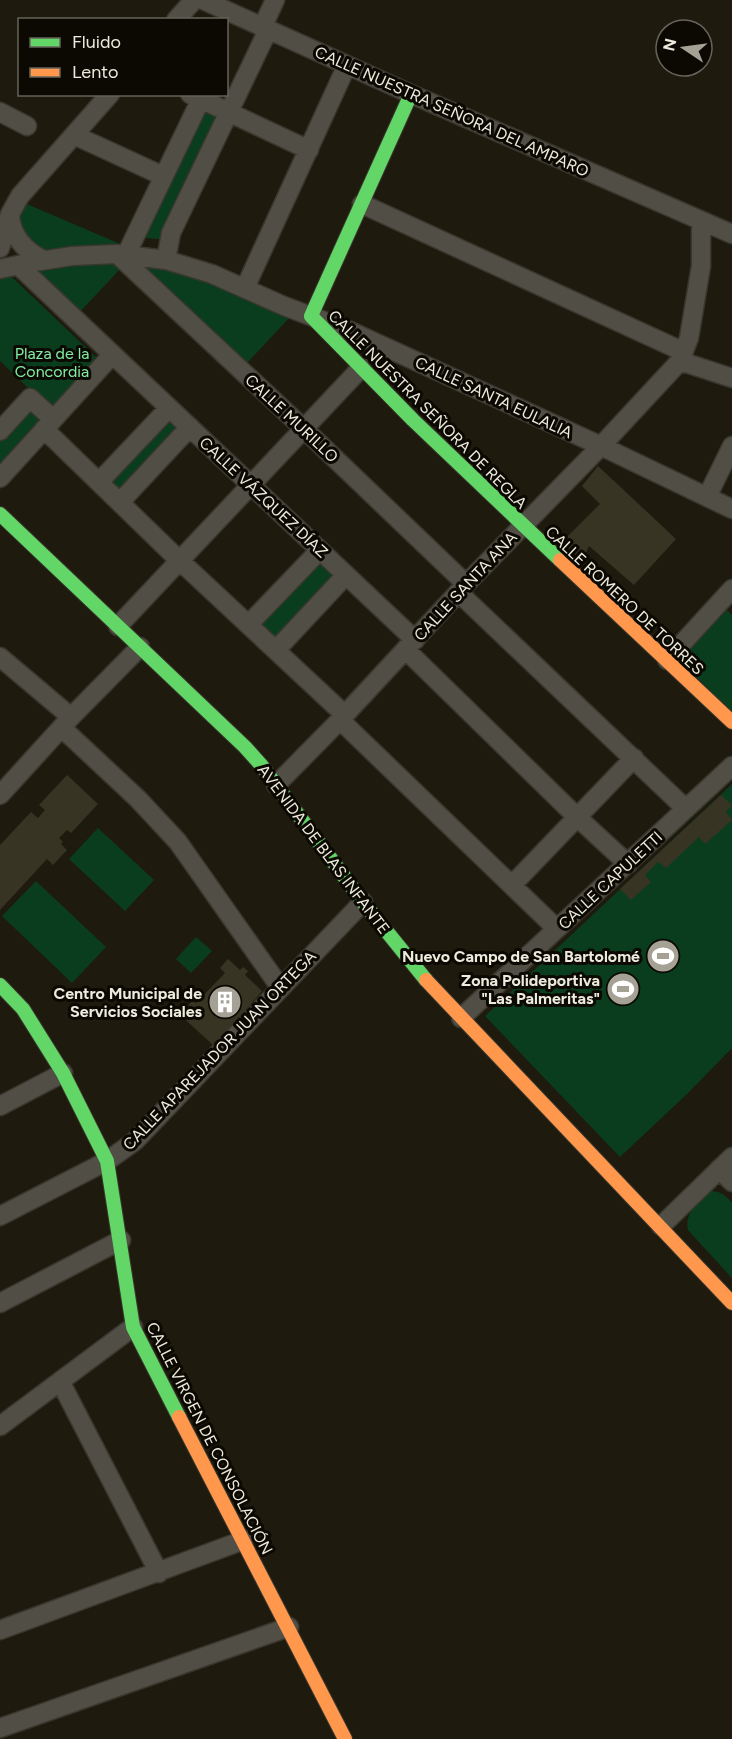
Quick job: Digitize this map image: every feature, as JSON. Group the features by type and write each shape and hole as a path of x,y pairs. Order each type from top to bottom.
{"street":[{"path":"178,18 194,0"},
{"name":"CALLE NUESTRA SEÑORA DEL AMPARO","path":"203,0 411,94 732,234"},
{"path":"166,260 171,233 229,113 275,0"},
{"path":"245,288 347,65"},
{"path":"311,316 411,94"},
{"path":"0,249 6,219 20,196 108,96"},
{"path":"121,254 163,176 196,97 309,150"},
{"path":"0,112 27,126"},
{"path":"74,135 163,176"},
{"path":"362,204 732,378"},
{"path":"6,219 29,251 44,260"},
{"name":"CALLE SANTA ANA","path":"276,784 343,718 462,588 601,446 682,356 689,338 701,266 701,221"},
{"name":"CALLE SANTA EULALIA","path":"0,269 72,256 121,254 166,260 212,274 348,330 732,509"},
{"name":"CALLE MURILLO","path":"121,254 303,428 686,808"},
{"name":"CALLE VÁZQUEZ DÍAZ","path":"18,265 346,575 577,817 628,864"},
{"name":"CALLE NUESTRA SEÑORA DE REGLA","path":"311,316 360,368 522,526"},
{"path":"0,478 112,355"},
{"path":"118,626 360,368"},
{"path":"0,431 30,398 49,424 99,482 276,650 557,929"},
{"path":"99,482 169,408"},
{"path":"120,502 190,427"},
{"path":"707,497 732,446"},
{"name":"AVENIDA DE BLAS INFANTE","path":"0,514 228,729 276,784 406,958 732,1303"},
{"name":"CALLE ROMERO DE TORRES","path":"522,526 732,722"},
{"path":"249,624 320,550"},
{"path":"276,650 346,575"},
{"path":"667,660 732,589"},
{"path":"0,795 140,647"},
{"path":"1,659 67,722 178,842 280,987"},
{"path":"512,885 634,758"},
{"name":"CALLE CAPULETTI","path":"461,1018 732,766"},
{"name":"CALLE APAREJADOR JUAN ORTEGA","path":"0,1216 107,1161 135,1141 363,902"},
{"name":"CALLE VIRGEN DE CONSOLACIÓN","path":"0,985 23,1009 63,1073 107,1161 133,1327 345,1739"},
{"path":"0,1106 63,1073"},
{"path":"661,1226 726,1163 732,1182"},
{"path":"0,1304 121,1240"},
{"path":"0,1426 133,1327"},
{"path":"60,1381 159,1573"},
{"path":"0,1630 244,1540"},
{"path":"0,1728 289,1627"}],"green space":[{"path":"201,103 225,114 167,240 138,237"},
{"path":"22,202 125,246 42,252 25,242 17,209"},
{"path":"89,263 116,263 123,266 77,315 35,269"},
{"path":"149,267 174,269 290,317 246,364 147,274"},
{"name":"Plaza de la Concordia","path":"12,277 101,362 53,412 0,361 0,279"},
{"path":"31,402 49,418 0,473 0,436"},
{"path":"170,413 185,428 120,498 104,482"},
{"path":"318,558 338,578 276,643 255,624"},
{"path":"727,610 732,615 732,712 679,660"},
{"name":"Zona Polideportiva \"Las Palmeritas\"","path":"732,784 732,1048 620,1157 485,1016"},
{"path":"98,828 154,880 125,911 69,859"},
{"path":"36,881 106,947 72,983 2,916"},
{"path":"196,937 212,951 191,973 176,959"},
{"path":"710,1191 722,1194 732,1203 732,1278 688,1230 690,1213"}],"building":[{"path":"598,466 676,539 634,585 589,546 582,561 562,542 600,504 582,486"},
{"path":"67,775 98,804 71,833 67,830 59,838 67,850 53,865 47,859 0,910 0,845 31,812 38,818 45,810 39,805"},
{"path":"721,795 732,805 726,812 732,820 705,844 699,837 666,868 658,862 645,875 651,882 631,900 620,889"},
{"name":"Centro Municipal de Servicios Sociales","path":"228,959 240,970 243,967 248,971 245,975 262,991 214,1046 177,1012 192,1001 196,1003 225,973 220,968"}],"traffic: fast":[{"path":"411,94 311,316 413,420 560,560"},
{"path":"0,514 245,747 262,766 363,902 426,980"},
{"path":"0,985 23,1009 63,1073 107,1161 133,1327 179,1417"}],"traffic: slow":[{"path":"560,560 732,722"},
{"path":"426,980 732,1303"},
{"path":"179,1417 345,1739"}],"place":[{"name":"Nuevo Campo de San Bartolomé","path":"663,956"},
{"name":"Zona Polideportiva \"Las Palmeritas\"","path":"623,989"},
{"name":"Centro Municipal de Servicios Sociales","path":"225,1002"}]}
